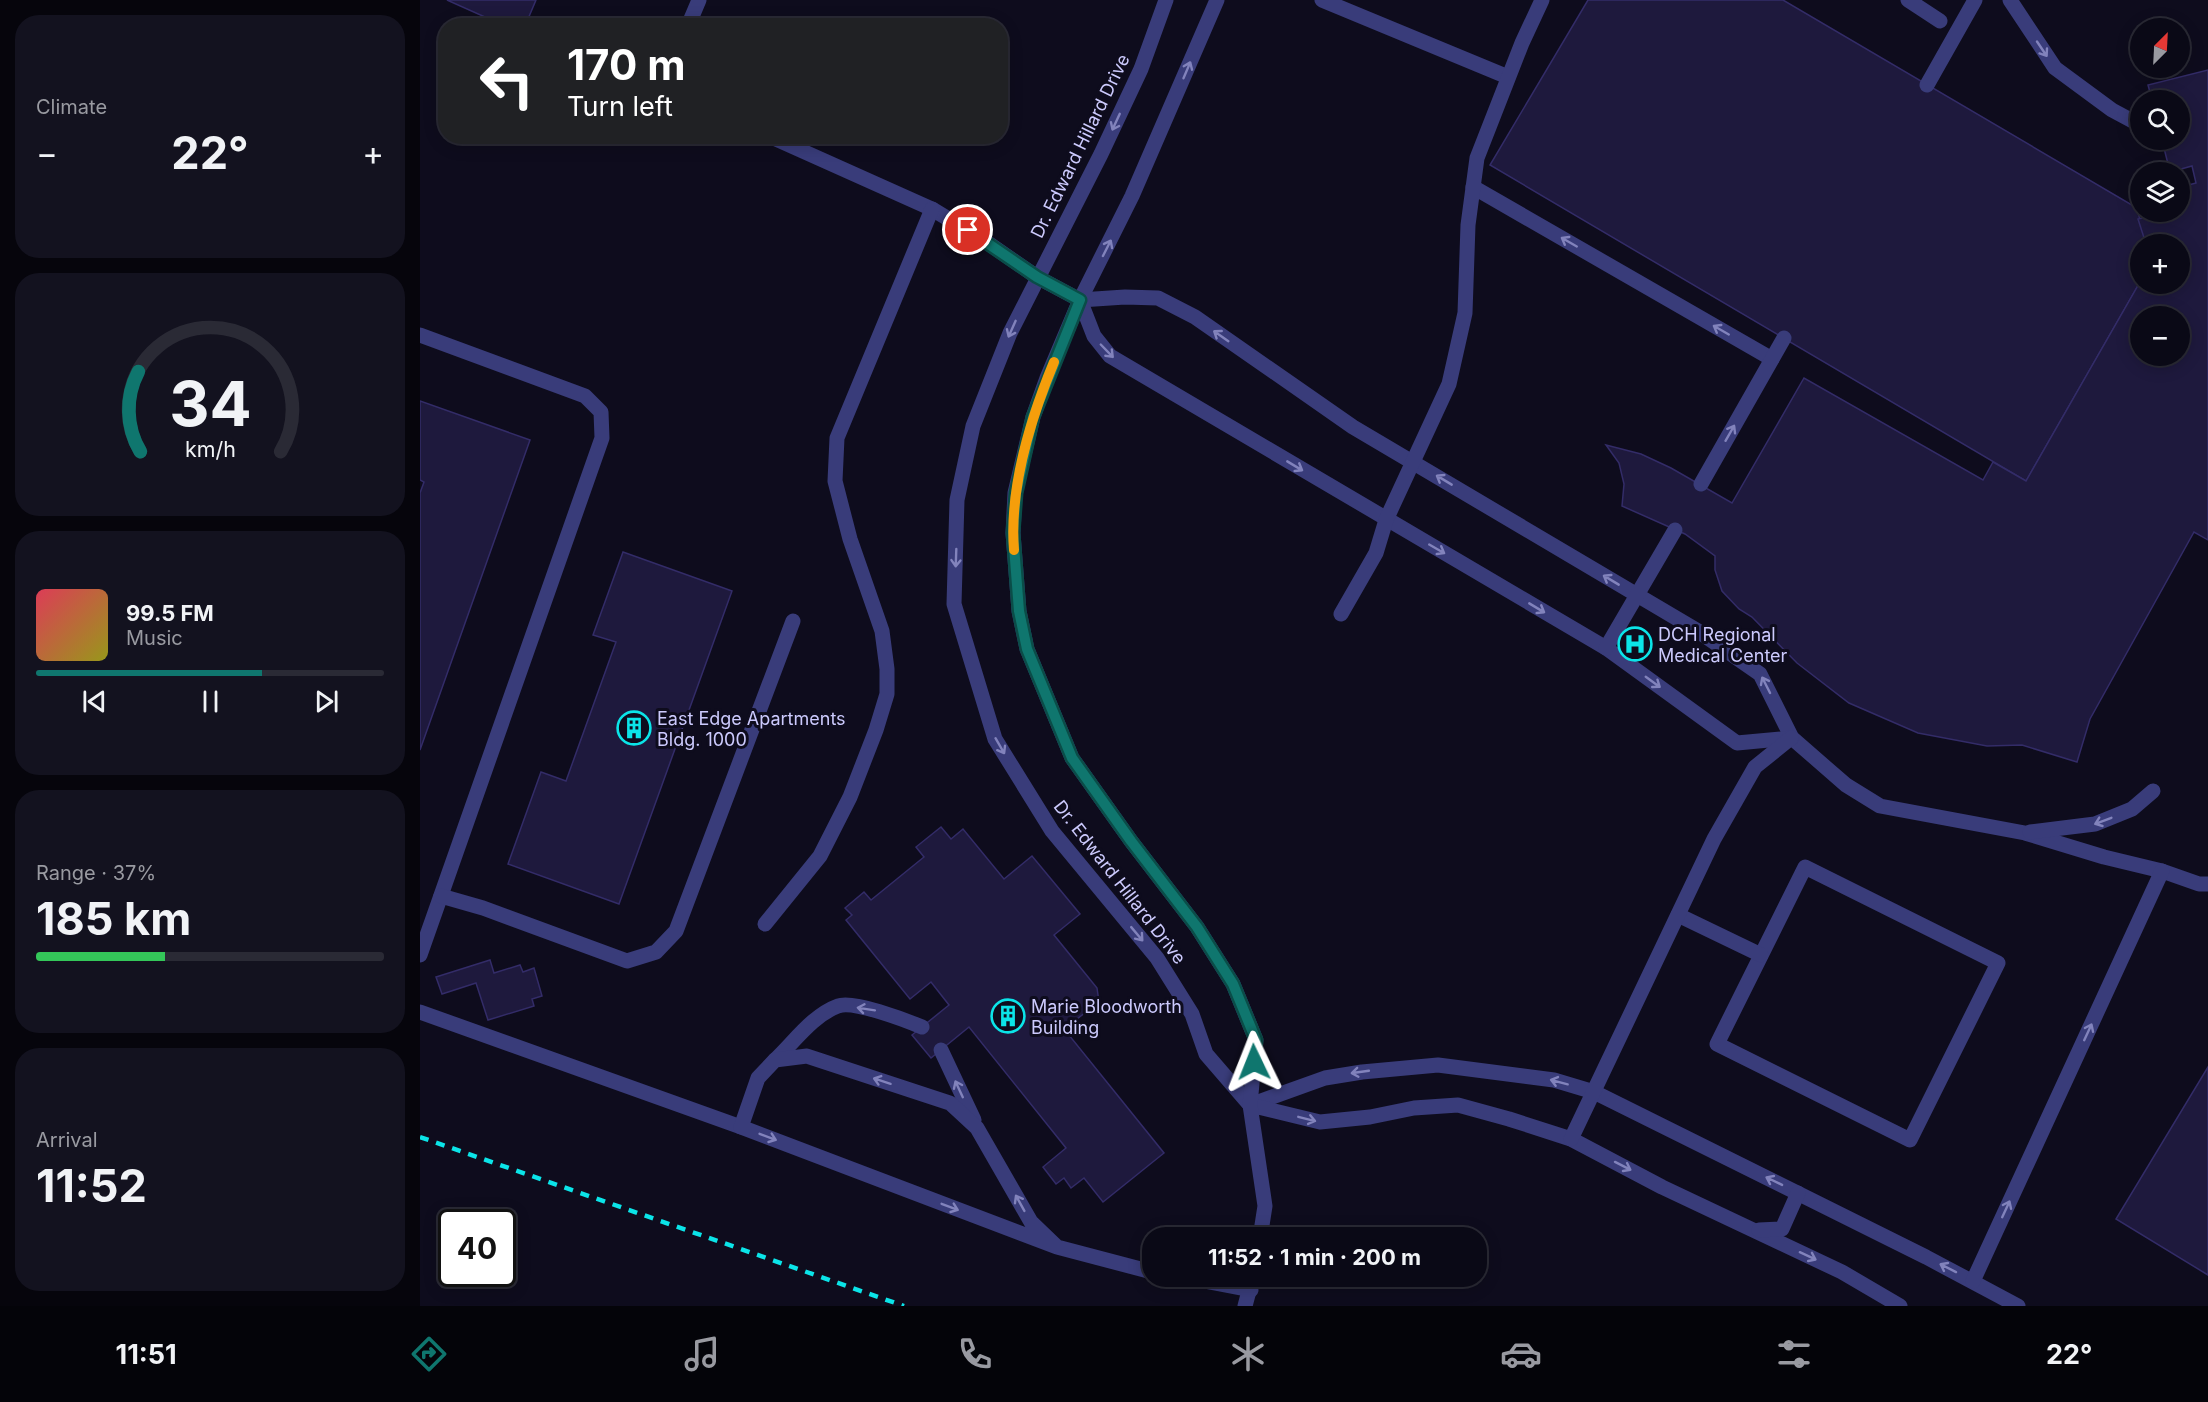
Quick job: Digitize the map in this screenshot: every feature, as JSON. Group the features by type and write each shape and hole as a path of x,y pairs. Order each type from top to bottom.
{"street":[{"path":"691,18 699,0"},
{"name":"Dr. Edward Hillard Drive","path":"1166,0 1141,69 1010,333 974,426 957,500 954,604 995,739 1052,831 1157,958 1192,1014 1206,1054 1251,1106"},
{"name":"Dr. Edward Hillard Drive","path":"1217,0 1132,196 1080,300 1033,417 1016,493 1013,533 1019,611 1025,640 1072,758 1131,841 1197,927 1233,984 1256,1040 1251,1106 1265,1206 1262,1227"},
{"path":"1322,0 1508,77"},
{"path":"1341,614 1376,553 1386,520 1449,384 1466,313 1468,225 1477,158 1508,77 1542,0"},
{"path":"1908,0 1940,21"},
{"path":"1927,85 1975,0"},
{"path":"2010,0 2055,68 2112,110 2130,120"},
{"path":"787,144 932,209 985,241 1037,277 1080,300 1125,297 1158,298 1195,317 1353,427 1698,631 1760,674 1792,738 1846,785 1880,806 2025,833 2104,857 2162,871 2199,884 2208,884"},
{"path":"1473,187 1772,359"},
{"path":"765,924 820,856 850,797 876,730 887,694 887,669 882,631 850,539 835,482 837,438 932,209"},
{"path":"1080,300 1094,336 1110,356 1606,648 1737,743 1792,738"},
{"path":"420,335 585,396 601,412 602,438 420,956"},
{"path":"1701,484 1784,338"},
{"path":"1606,648 1675,530"},
{"path":"441,896 627,961 656,952 676,931 792,621"},
{"path":"1570,1139 1714,839 1755,767 1792,738"},
{"path":"2025,833 2096,824 2132,809 2153,791"},
{"path":"1805,867 1998,963 1911,1140 1717,1044 1761,955 1805,867"},
{"path":"1973,1281 2162,871"},
{"path":"1678,915 1761,955"},
{"path":"741,1127 758,1078 818,1017 840,1005 891,1013 922,1027"},
{"path":"420,1012 741,1127 1057,1248 1142,1269"},
{"path":"941,1050 977,1128 1030,1222 1057,1248"},
{"path":"776,1060 807,1056 939,1099 950,1103 977,1128"},
{"path":"1251,1106 1325,1078 1438,1065 1554,1080 1594,1092 1973,1281 2018,1306"},
{"path":"1251,1106 1320,1122 1370,1117 1414,1108 1458,1105 1509,1119 1570,1139 1662,1187 1842,1272 1900,1306"},
{"path":"1756,1231 1782,1229 1798,1193"},
{"path":"1245,1306 1251,1287"}],"building":[{"path":"447,0 536,0 528,18 487,18"},
{"path":"1588,0 1783,0 2130,204 2130,222 2140,222 2144,234 2130,234 2130,294 2133,294 2026,481 1490,165"},
{"path":"2208,70 2208,540 2194,532 2090,719 2077,762 2022,745 1987,746 1918,733 1849,703 1797,663 1752,617 1739,609 1722,591 1715,570 1715,556 1685,534 1622,506 1624,484 1619,463 1606,445 1641,454 1671,468 1732,503 1804,378 1983,480 1993,462 2026,481 2133,294 2190,294 2190,234 2143,234 2139,222 2190,222 2190,185 2196,183 2192,166 2190,167 2190,162 2168,162 2164,150 2190,150 2190,90 2149,90 2148,85 2176,78 2190,78 2190,74"},
{"path":"420,401 530,440 420,750 420,493 424,482 420,480"},
{"name":"East Edge Apartments Bldg. 1000","path":"623,552 732,591 619,904 508,864 541,772 566,781 616,642 593,635"},
{"name":"Marie Bloodworth Building","path":"941,827 951,839 963,829 1004,879 1032,856 1080,914 1054,935 1097,988 1099,1002 1064,1029 1164,1153 1103,1202 1084,1178 1071,1188 1064,1178 1056,1184 1043,1167 1066,1148 969,1027 931,1058 912,1035 949,1005 931,982 910,999 846,920 852,915 845,908 864,892 871,900 924,857 916,847"},
{"path":"490,960 494,973 520,965 523,972 534,968 542,996 532,999 534,1006 488,1020 476,983 442,994 436,977"},
{"path":"2208,1067 2208,1275 2116,1219"}],"railway":[{"path":"420,1137 904,1306"}],"slow traffic":[{"path":"1014,550 1016,493 1033,417 1054,362"}],"place":[{"name":"DCH Regional Medical Center","path":"1635,644"},
{"name":"East Edge Apartments Bldg. 1000","path":"634,728"},
{"name":"Marie Bloodworth Building","path":"1008,1016"}],"route":[{"path":"968,230 1037,277 1080,300 1033,417 1016,493 1013,533 1019,611 1027,649 1072,758 1131,841 1197,927 1233,984 1256,1040 1254,1062"}]}
